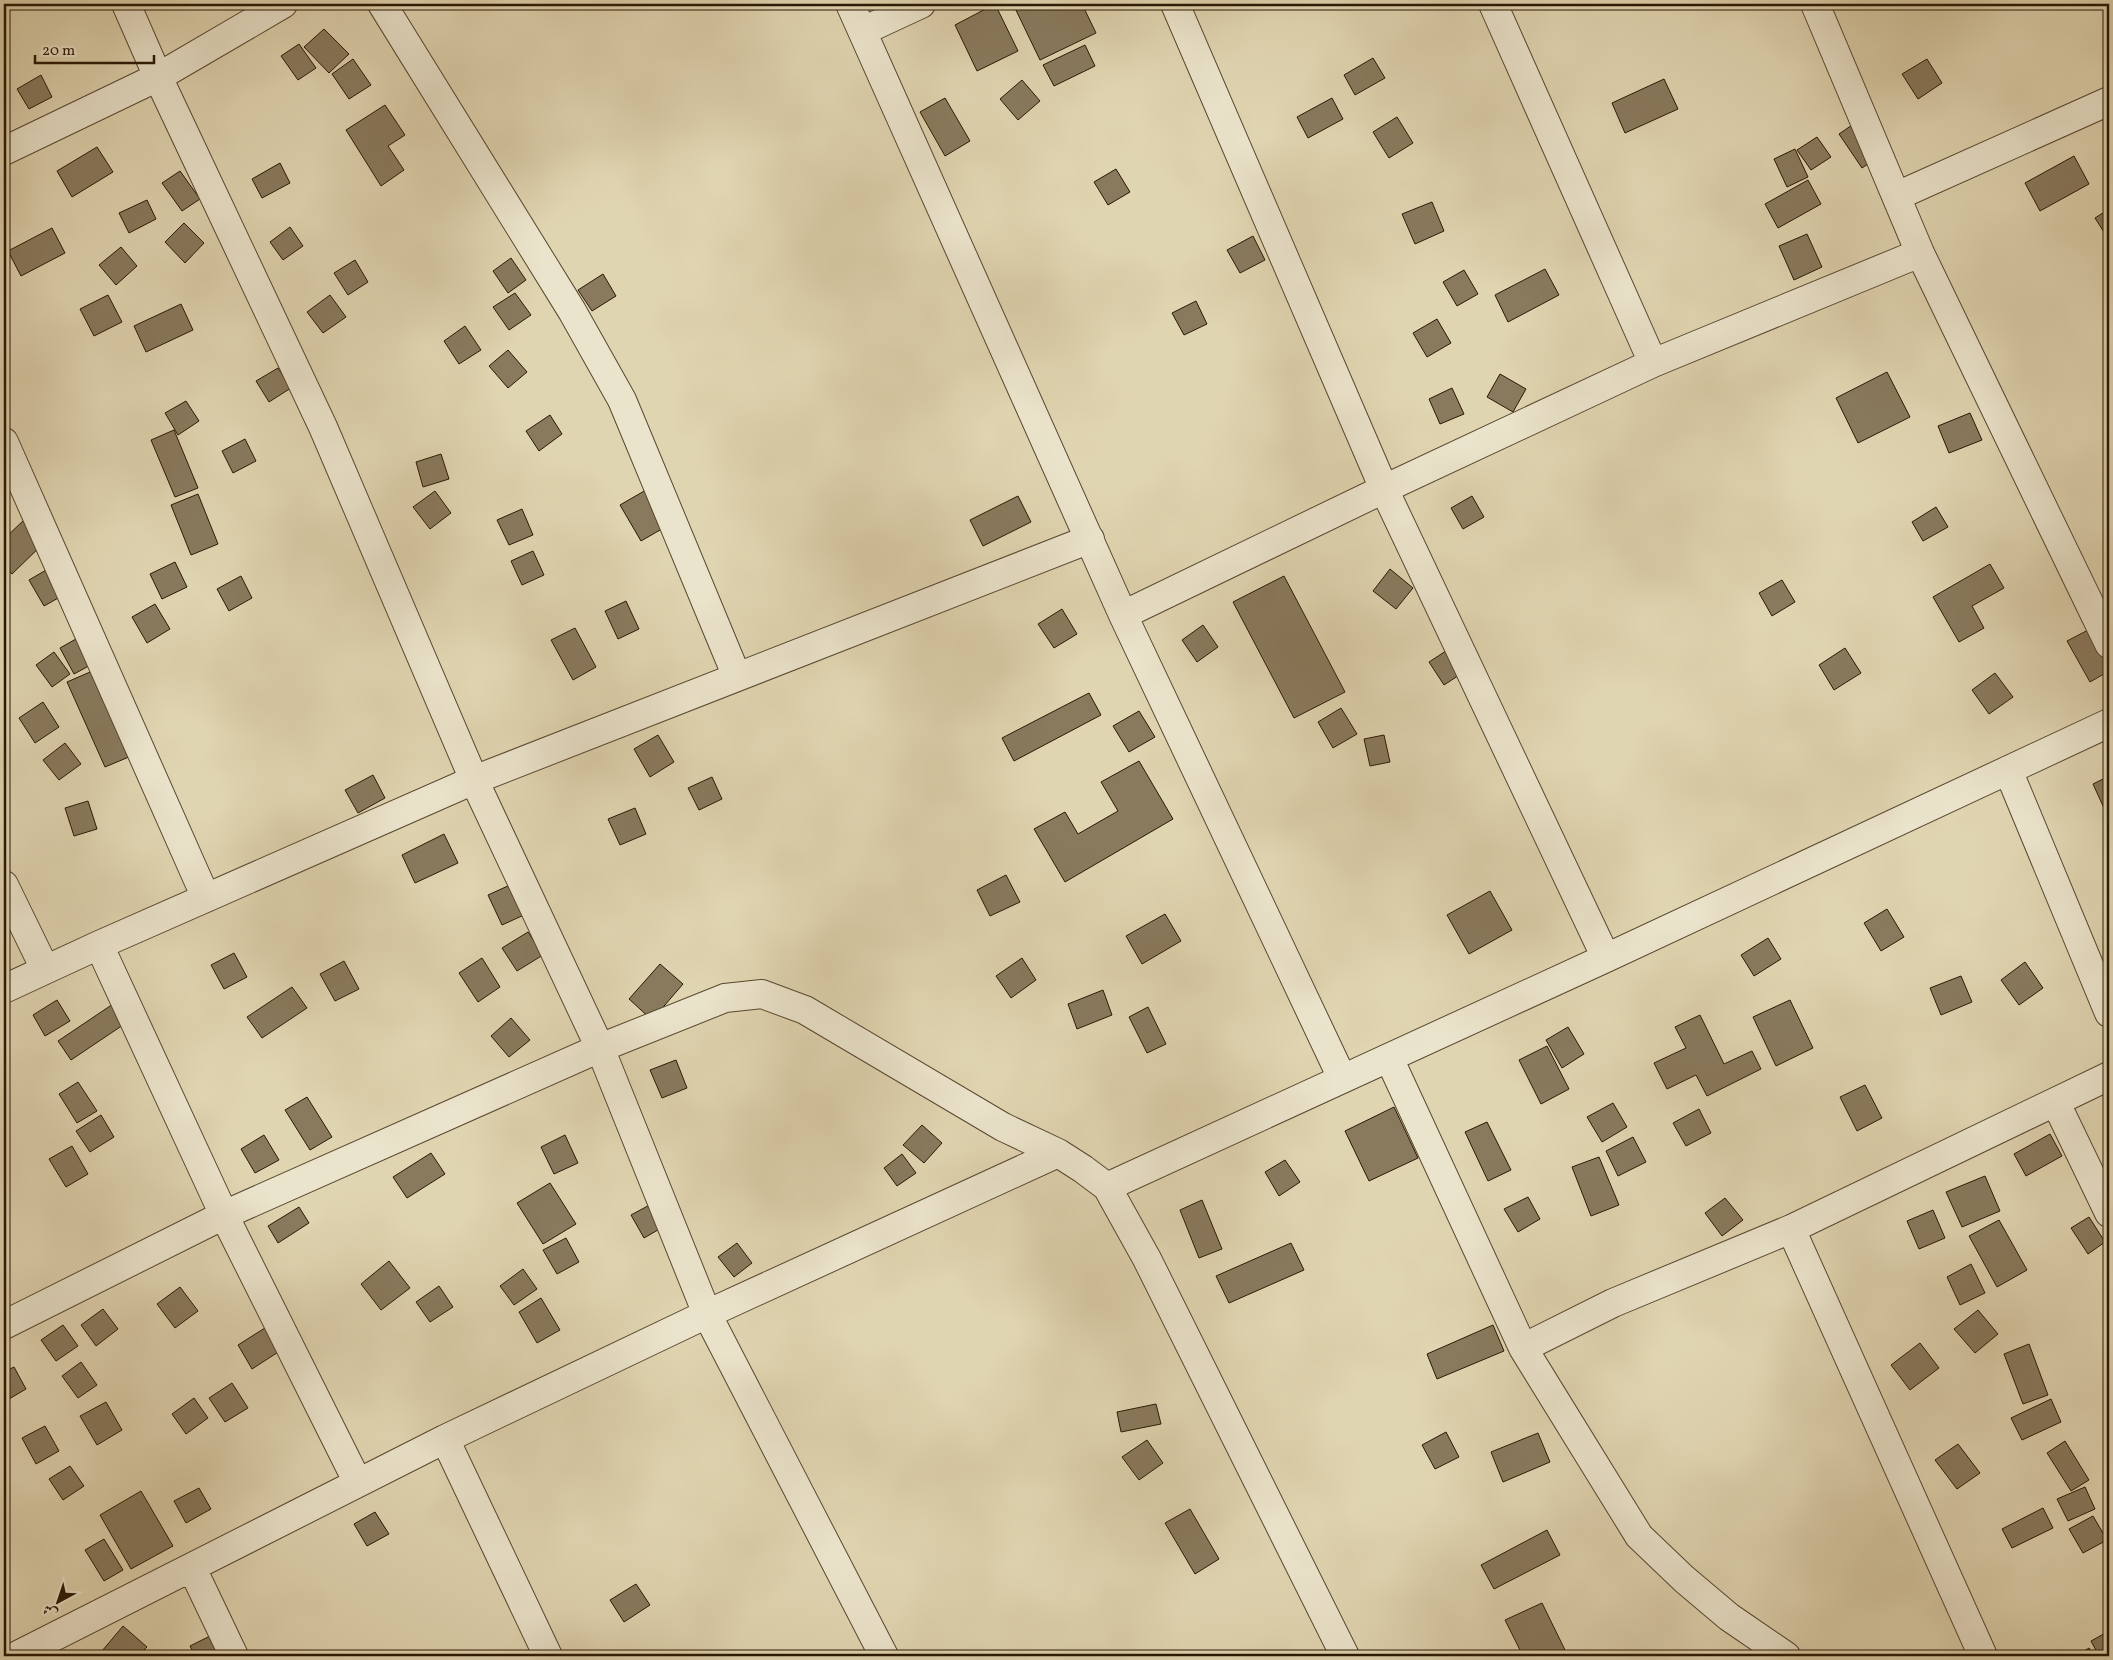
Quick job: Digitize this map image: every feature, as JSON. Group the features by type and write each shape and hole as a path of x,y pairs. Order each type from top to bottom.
{"street":[{"path":"126,4 158,77 323,427 474,780 600,1048 707,1314 884,1656"},
{"path":"4,151 158,77 283,4"},
{"path":"382,4 572,311 622,400 737,677"},
{"path":"850,4 1124,615 1342,1078"},
{"path":"863,31 921,4"},
{"path":"1175,4 1384,488 1606,958"},
{"path":"1493,4 1653,363"},
{"path":"1815,4 1920,253 2109,644"},
{"path":"1897,196 2109,101"},
{"path":"1124,615 1384,488 1653,363 1920,253"},
{"path":"4,442 206,898"},
{"path":"4,989 45,969 474,780 1090,540"},
{"path":"1107,1188 2109,723"},
{"path":"2008,770 2109,1013"},
{"path":"4,884 45,969"},
{"path":"99,945 224,1215 358,1483"},
{"path":"4,1325 224,1215 600,1048 725,998 762,994 805,1010 1003,1126 1058,1153 1083,1169 1107,1188 1147,1259 1342,1650 1363,1656"},
{"path":"1389,1058 1523,1348 1638,1536 1684,1579 1729,1617 1786,1656"},
{"path":"1523,1348 1613,1303 1791,1229 2109,1076"},
{"path":"2056,1103 2109,1213"},
{"path":"16,1656 445,1440 707,1314 1058,1153"},
{"path":"1791,1229 1983,1656"},
{"path":"445,1440 548,1656"},
{"path":"192,1568 234,1656"}],"building":[{"path":"995,4 1018,51 977,71 955,25"},
{"path":"1013,4 1082,4 1096,33 1040,60"},
{"path":"324,29 349,54 329,73 304,47"},
{"path":"299,44 316,68 298,80 281,56"},
{"path":"1085,45 1095,66 1054,86 1043,65"},
{"path":"1373,58 1385,78 1355,95 1344,75"},
{"path":"353,59 371,85 349,99 332,74"},
{"path":"1927,59 1942,83 1918,99 1902,74"},
{"path":"41,75 52,97 29,109 17,89"},
{"path":"1664,79 1678,109 1625,133 1612,103"},
{"path":"1022,80 1040,101 1018,120 1000,99"},
{"path":"945,98 970,141 945,156 920,112"},
{"path":"1332,98 1343,119 1308,138 1297,117"},
{"path":"385,105 405,135 388,146 404,170 381,186 346,130"},
{"path":"1397,117 1413,143 1389,158 1373,132"},
{"path":"1858,121 1881,155 1862,168 1839,134"},
{"path":"1817,137 1831,157 1811,170 1797,150"},
{"path":"97,147 113,172 72,197 57,171"},
{"path":"1795,149 1808,177 1787,187 1774,159"},
{"path":"2074,156 2089,184 2040,211 2025,183"},
{"path":"280,163 290,183 262,198 252,179"},
{"path":"1116,169 1130,192 1108,205 1094,182"},
{"path":"180,171 200,199 182,211 162,183"},
{"path":"1808,180 1821,204 1778,228 1765,204"},
{"path":"147,200 156,219 129,233 119,213"},
{"path":"1432,202 1444,231 1415,244 1402,214"},
{"path":"2109,209 2109,240 2095,218"},
{"path":"184,223 204,243 185,263 165,242"},
{"path":"290,227 303,246 283,260 270,242"},
{"path":"52,228 65,253 21,276 8,251"},
{"path":"1807,234 1822,267 1794,280 1779,246"},
{"path":"1253,236 1265,260 1240,273 1227,250"},
{"path":"121,247 137,266 116,285 99,265"},
{"path":"511,258 526,280 508,293 493,271"},
{"path":"355,260 368,282 348,295 334,273"},
{"path":"1545,269 1559,295 1508,322 1495,295"},
{"path":"1464,270 1478,294 1457,306 1443,282"},
{"path":"603,274 616,296 592,311 578,290"},
{"path":"515,293 531,315 509,330 493,307"},
{"path":"108,295 122,322 94,336 80,309"},
{"path":"330,295 346,317 323,333 307,312"},
{"path":"1196,301 1207,324 1184,335 1172,313"},
{"path":"181,304 193,330 146,352 134,326"},
{"path":"1437,319 1451,343 1427,357 1413,333"},
{"path":"465,326 481,350 459,364 444,341"},
{"path":"508,350 527,372 508,388 489,366"},
{"path":"278,368 291,388 269,402 256,381"},
{"path":"1887,372 1910,417 1858,443 1836,398"},
{"path":"1500,374 1526,389 1513,412 1487,397"},
{"path":"1452,388 1464,414 1440,424 1429,399"},
{"path":"186,401 199,421 178,435 165,413"},
{"path":"1970,413 1982,440 1949,453 1938,426"},
{"path":"550,415 562,434 539,451 526,431"},
{"path":"174,430 198,488 175,497 151,440"},
{"path":"245,439 256,461 233,473 222,451"},
{"path":"441,454 449,479 423,487 416,462"},
{"path":"646,490 667,526 641,541 620,505"},
{"path":"435,491 451,513 430,529 413,507"},
{"path":"198,494 218,544 191,555 171,505"},
{"path":"1018,496 1031,522 983,546 970,520"},
{"path":"1472,496 1484,517 1463,529 1451,508"},
{"path":"1936,507 1948,527 1923,541 1912,522"},
{"path":"522,509 533,535 509,545 497,520"},
{"path":"25,519 46,541 12,574 4,565 4,539"},
{"path":"533,551 544,575 522,585 511,561"},
{"path":"175,562 187,587 162,599 150,574"},
{"path":"1990,564 2004,588 1972,606 1984,628 1959,642 1933,597"},
{"path":"53,566 69,592 44,606 29,580"},
{"path":"1390,569 1413,588 1396,609 1373,591"},
{"path":"241,576 252,598 229,611 217,589"},
{"path":"1284,576 1345,692 1294,718 1233,602"},
{"path":"1782,580 1795,602 1772,616 1759,593"},
{"path":"626,601 639,629 618,639 605,611"},
{"path":"155,604 170,629 147,643 132,617"},
{"path":"1062,609 1077,634 1054,648 1038,624"},
{"path":"1203,625 1218,647 1197,662 1182,640"},
{"path":"575,628 596,667 573,680 551,640"},
{"path":"2092,628 2109,661 2109,671 2090,682 2067,641"},
{"path":"83,635 98,661 74,674 60,648"},
{"path":"1452,647 1467,670 1444,685 1429,662"},
{"path":"1845,648 1861,673 1834,690 1819,665"},
{"path":"54,652 70,674 52,687 36,665"},
{"path":"97,669 136,754 105,767 67,682"},
{"path":"1995,673 2013,697 1989,714 1972,690"},
{"path":"1089,693 1101,715 1014,761 1002,738"},
{"path":"43,702 59,727 35,743 19,718"},
{"path":"1341,708 1357,734 1333,748 1318,722"},
{"path":"1139,711 1155,737 1129,752 1113,726"},
{"path":"658,735 674,762 650,777 634,749"},
{"path":"1384,735 1390,762 1370,766 1364,739"},
{"path":"65,743 81,764 59,780 43,760"},
{"path":"1139,761 1173,819 1065,882 1034,829 1065,812 1078,834 1118,811 1101,782"},
{"path":"373,775 385,798 358,813 345,790"},
{"path":"2109,776 2109,816 2108,817 2093,784"},
{"path":"712,777 722,799 699,810 688,788"},
{"path":"88,801 97,829 74,836 65,808"},
{"path":"635,808 646,834 620,845 608,819"},
{"path":"444,834 458,863 415,883 402,855"},
{"path":"1006,875 1020,902 990,916 977,890"},
{"path":"510,885 524,915 502,925 488,895"},
{"path":"1490,891 1512,930 1469,954 1447,915"},
{"path":"1887,909 1904,937 1881,951 1864,923"},
{"path":"1165,914 1181,941 1142,964 1126,936"},
{"path":"528,932 543,955 517,971 502,948"},
{"path":"1768,938 1781,959 1754,976 1741,955"},
{"path":"234,953 247,977 224,989 211,965"},
{"path":"482,958 500,987 478,1002 459,973"},
{"path":"1022,958 1036,980 1011,998 996,976"},
{"path":"344,961 359,989 335,1001 320,974"},
{"path":"2025,962 2043,988 2019,1005 2001,980"},
{"path":"660,964 683,984 652,1020 629,999"},
{"path":"1961,976 1972,1002 1941,1015 1930,988"},
{"path":"292,987 307,1008 262,1038 247,1017"},
{"path":"1103,990 1112,1015 1077,1029 1068,1004"},
{"path":"57,1000 70,1021 45,1036 33,1015"},
{"path":"1790,1000 1813,1048 1776,1066 1753,1017"},
{"path":"113,1004 126,1023 71,1060 58,1041"},
{"path":"1148,1007 1166,1044 1147,1053 1129,1017"},
{"path":"1700,1015 1724,1064 1752,1051 1761,1069 1707,1096 1696,1075 1667,1089 1654,1063 1686,1048 1675,1027"},
{"path":"511,1018 530,1040 509,1057 491,1036"},
{"path":"1568,1027 1584,1054 1562,1068 1546,1040"},
{"path":"1547,1046 1569,1089 1541,1104 1519,1060"},
{"path":"676,1060 687,1088 662,1098 650,1070"},
{"path":"78,1082 97,1111 77,1123 59,1094"},
{"path":"1865,1085 1882,1118 1857,1131 1840,1097"},
{"path":"307,1097 332,1137 310,1150 285,1110"},
{"path":"1613,1103 1627,1127 1602,1142 1587,1117"},
{"path":"1394,1107 1418,1158 1369,1181 1345,1131"},
{"path":"1699,1109 1711,1133 1686,1146 1673,1123"},
{"path":"101,1115 114,1137 90,1152 76,1131"},
{"path":"1487,1122 1511,1170 1488,1181 1465,1132"},
{"path":"922,1125 942,1143 924,1163 903,1145"},
{"path":"2050,1134 2062,1156 2026,1176 2014,1154"},
{"path":"264,1135 279,1160 255,1173 241,1149"},
{"path":"565,1135 578,1163 554,1174 541,1147"},
{"path":"1633,1137 1646,1162 1618,1176 1606,1151"},
{"path":"72,1146 88,1174 66,1187 49,1159"},
{"path":"431,1153 445,1174 407,1198 393,1177"},
{"path":"902,1154 916,1173 897,1186 884,1168"},
{"path":"1599,1157 1619,1205 1591,1216 1572,1167"},
{"path":"1285,1160 1300,1182 1279,1196 1265,1172"},
{"path":"1985,1176 2000,1211 1962,1227 1946,1192"},
{"path":"550,1183 576,1224 543,1244 517,1203"},
{"path":"1528,1197 1540,1219 1518,1232 1504,1209"},
{"path":"1725,1198 1743,1220 1722,1236 1705,1213"},
{"path":"1202,1200 1222,1249 1199,1258 1180,1210"},
{"path":"657,1201 670,1223 644,1238 631,1215"},
{"path":"299,1207 309,1223 278,1243 268,1226"},
{"path":"1933,1210 1945,1238 1919,1249 1907,1221"},
{"path":"2089,1217 2105,1242 2088,1254 2071,1228"},
{"path":"1999,1220 2027,1270 1997,1287 1969,1236"},
{"path":"566,1238 579,1262 557,1274 543,1250"},
{"path":"737,1243 752,1263 734,1277 718,1257"},
{"path":"1291,1243 1304,1270 1229,1303 1216,1276"},
{"path":"389,1261 410,1288 381,1310 361,1284"},
{"path":"1971,1264 1985,1293 1960,1305 1947,1277"},
{"path":"523,1269 537,1289 514,1305 500,1286"},
{"path":"439,1286 453,1307 430,1322 416,1302"},
{"path":"180,1287 198,1311 175,1328 157,1304"},
{"path":"541,1298 560,1330 537,1343 519,1312"},
{"path":"103,1309 118,1329 96,1346 81,1325"},
{"path":"1978,1310 1998,1334 1975,1353 1954,1329"},
{"path":"63,1325 78,1346 56,1361 41,1340"},
{"path":"1493,1325 1504,1351 1437,1379 1427,1354"},
{"path":"268,1326 283,1349 252,1369 238,1345"},
{"path":"1920,1343 1939,1368 1910,1390 1891,1365"},
{"path":"2029,1344 2048,1395 2023,1404 2004,1354"},
{"path":"81,1362 97,1385 78,1398 62,1376"},
{"path":"14,1367 26,1389 4,1402 4,1372"},
{"path":"232,1383 248,1408 225,1422 209,1398"},
{"path":"194,1398 208,1418 186,1434 172,1414"},
{"path":"2051,1399 2061,1422 2022,1440 2011,1418"},
{"path":"106,1402 122,1430 97,1445 80,1416"},
{"path":"1156,1404 1161,1424 1121,1432 1117,1412"},
{"path":"45,1426 59,1451 36,1464 22,1438"},
{"path":"1446,1432 1459,1457 1435,1469 1422,1445"},
{"path":"1538,1433 1550,1462 1503,1482 1491,1452"},
{"path":"1147,1440 1163,1463 1139,1480 1122,1457"},
{"path":"2065,1441 2089,1480 2071,1491 2047,1453"},
{"path":"1958,1444 1980,1473 1957,1489 1935,1460"},
{"path":"70,1466 84,1486 63,1500 49,1479"},
{"path":"2085,1487 2095,1509 2068,1521 2057,1499"},
{"path":"199,1488 211,1509 186,1523 174,1501"},
{"path":"141,1491 173,1546 131,1569 100,1515"},
{"path":"2043,1508 2053,1528 2012,1548 2002,1529"},
{"path":"1190,1509 1219,1559 1195,1574 1165,1523"},
{"path":"375,1512 389,1534 367,1546 354,1524"},
{"path":"2093,1516 2107,1540 2083,1553 2069,1529"},
{"path":"1547,1530 1560,1555 1494,1589 1481,1565"},
{"path":"104,1539 123,1570 104,1581 85,1550"},
{"path":"636,1584 650,1605 624,1622 610,1600"},
{"path":"1542,1603 1565,1650 1550,1656 1523,1656 1505,1620"},
{"path":"123,1626 147,1647 138,1656 108,1656 102,1651"},
{"path":"2109,1631 2109,1656 2099,1656 2091,1641"},
{"path":"212,1635 223,1656 195,1656 190,1646"},
{"path":"2089,1648 2094,1656 2076,1656"}]}
